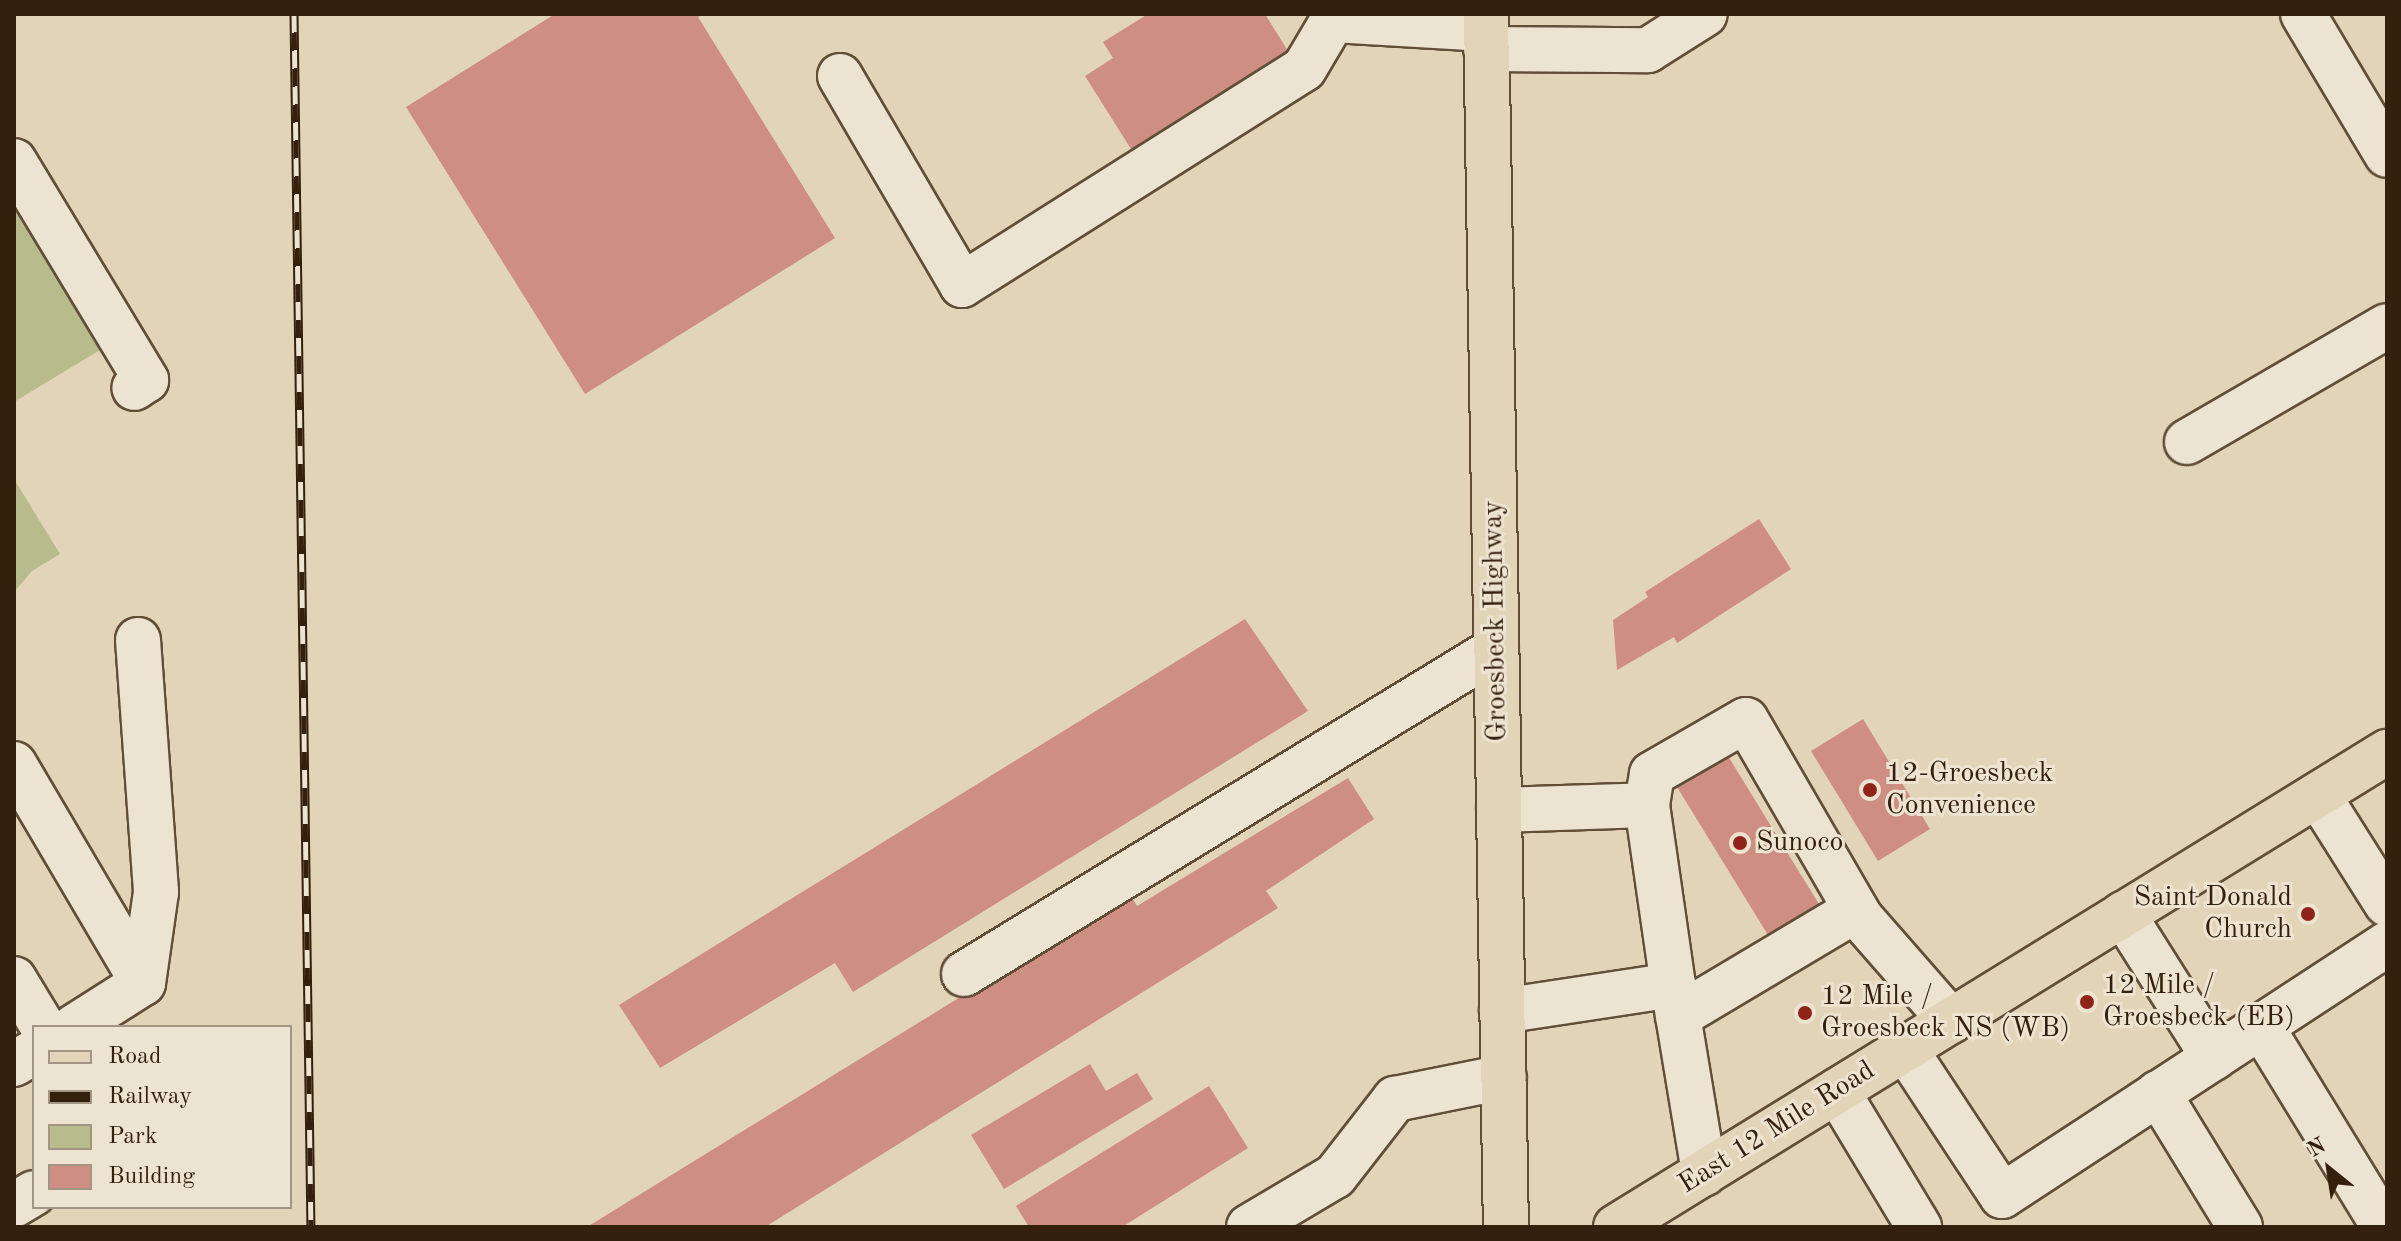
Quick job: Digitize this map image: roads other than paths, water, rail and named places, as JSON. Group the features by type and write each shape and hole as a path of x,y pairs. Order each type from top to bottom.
{"main road":[{"name":"Groesbeck Highway","path":"1486,30 1506,1227"},
{"name":"East 12 Mile Road","path":"1616,1227 2387,752"}],"lane":[{"path":"840,76 962,285 1304,69 1333,20 1486,30 1648,50 1705,14"},
{"path":"2303,14 2387,155"},
{"path":"14,161 146,380 134,388"},
{"path":"2187,442 2387,326"},
{"path":"77,1025 143,983 156,892 138,640"},
{"path":"964,974 1496,649"},
{"path":"1704,1173 1647,805 1652,774 1746,720 1856,910 1951,1021"},
{"path":"14,764 143,983"},
{"path":"2318,795 2387,904"},
{"path":"1499,810 1647,805"},
{"path":"1502,1011 1676,1000 1856,910"},
{"path":"2123,914 2214,1058"},
{"path":"1905,1049 2010,1212 2158,1093 2387,944"},
{"path":"14,979 42,1025"},
{"path":"2261,1026 2384,1227"},
{"path":"14,1064 32,1053"},
{"path":"1249,1227 1335,1176 1395,1099 1504,1077"},
{"path":"1837,1091 1919,1227"},
{"path":"2158,1093 2240,1227"},
{"path":"14,1205 32,1194"}],"railway":[{"path":"294,14 311,1227"}],"place":[{"name":"12-Groesbeck Convenience","path":"1870,790"},
{"name":"Sunoco","path":"1740,843"},
{"name":"Saint Donald Church","path":"2308,914"},
{"name":"12 Mile / Groesbeck (EB)","path":"2087,1002"},
{"name":"12 Mile / Groesbeck NS (WB)","path":"1805,1013"}]}
